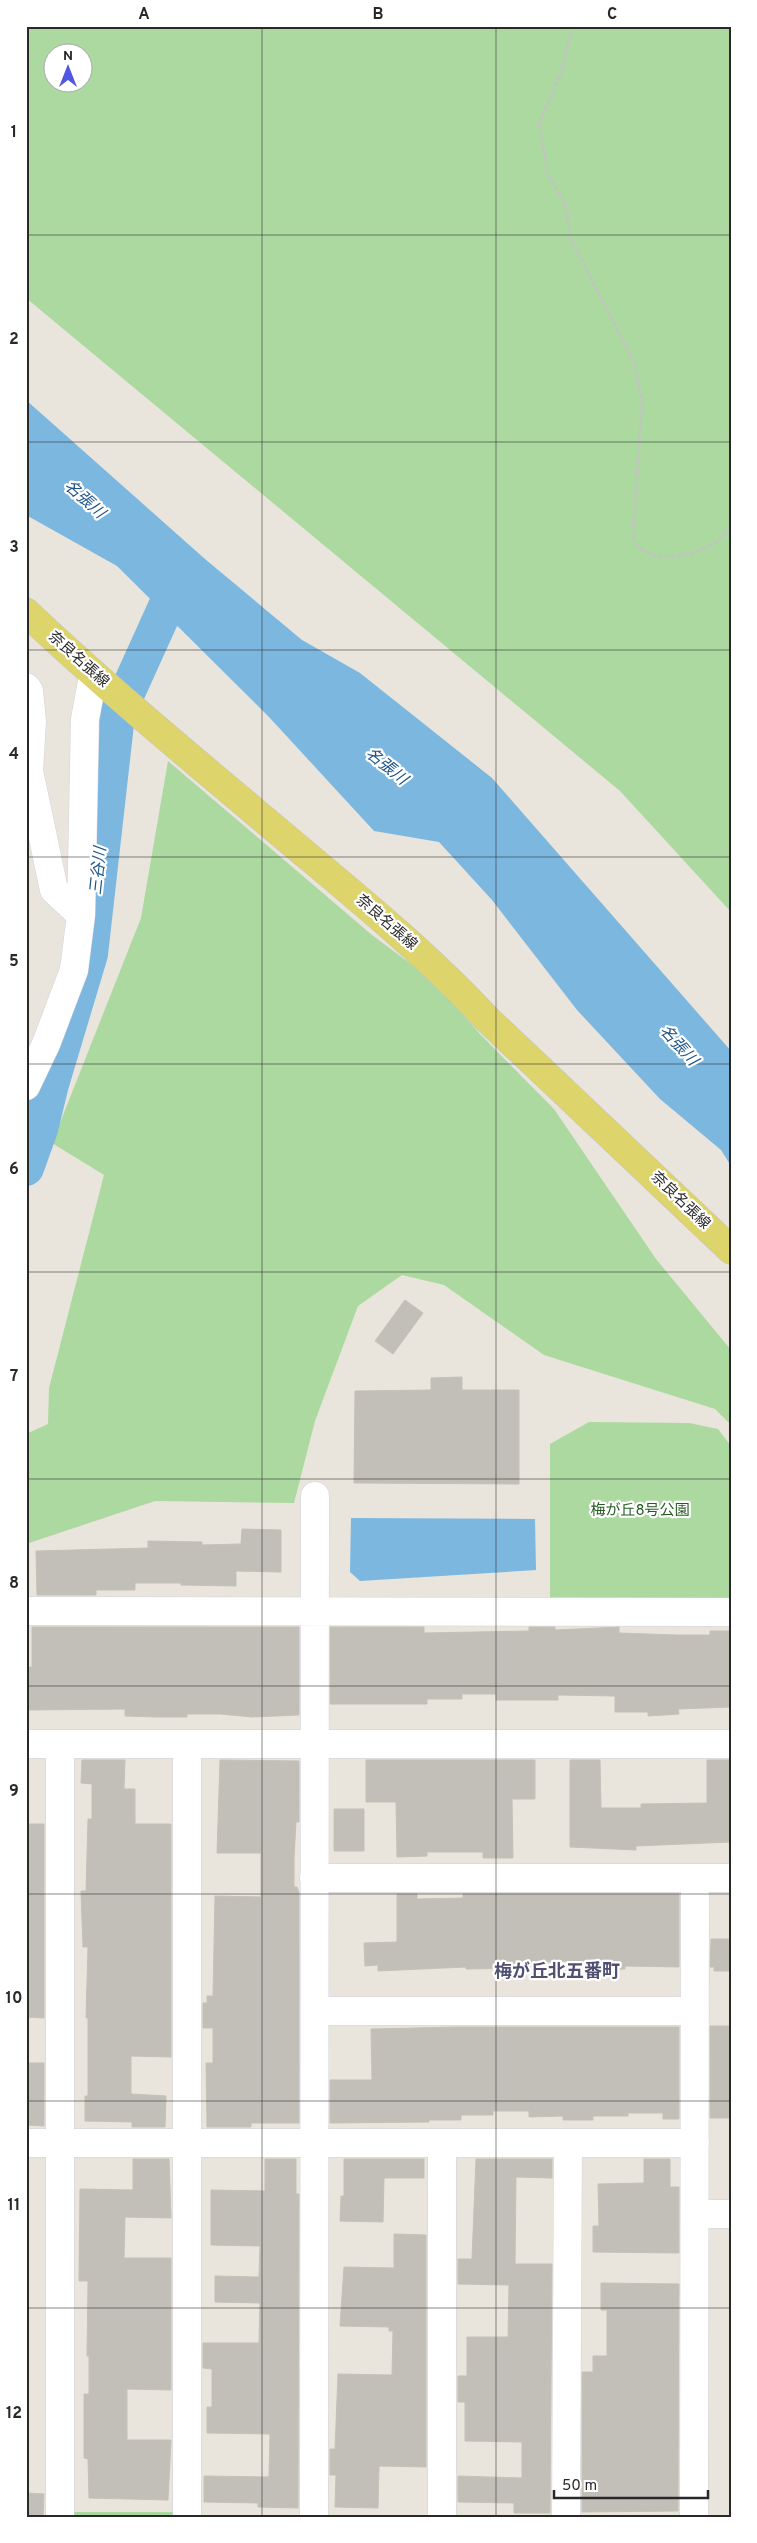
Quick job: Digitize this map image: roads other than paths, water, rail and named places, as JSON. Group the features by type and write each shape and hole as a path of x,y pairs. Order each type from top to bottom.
{"main road":[{"name":"奈良名張線","path":"26,612 101,682 448,978 493,1025 731,1250"}],"street":[{"path":"26,1086 46,1044 74,970 82,915 85,720 101,682"},
{"path":"26,687 29,691 32,722 29,771 54,890 82,915"},
{"path":"314,2517 315,1496"},
{"path":"26,1610 731,1612"},
{"path":"26,1744 731,1744"},
{"path":"60,1744 60,2517"},
{"path":"187,2517 188,1744"},
{"path":"314,1878 731,1878"},
{"path":"694,2517 696,2214 695,1878"},
{"path":"315,2011 695,2011"},
{"path":"26,2143 695,2143"},
{"path":"566,2517 568,2143"},
{"path":"442,2144 442,2517"},
{"path":"696,2214 731,2214"}],"water":[{"name":"名張川","path":"26,400 205,559 302,640 360,673 492,778 731,1051 731,1166 721,1150 660,1099 577,1010 492,900 439,842 374,831 269,717 117,566 26,515"},
{"path":"351,1518 535,1519 536,1570 360,1581 350,1572"}],"waterway":[{"name":"三谷川","path":"26,1168 40,1129 51,1084 90,954 117,715 179,578"}],"district":[{"name":"梅が丘北五番町","path":"557,1972"}],"park label":[{"name":"梅が丘8号公園","path":"640,1511"}]}
